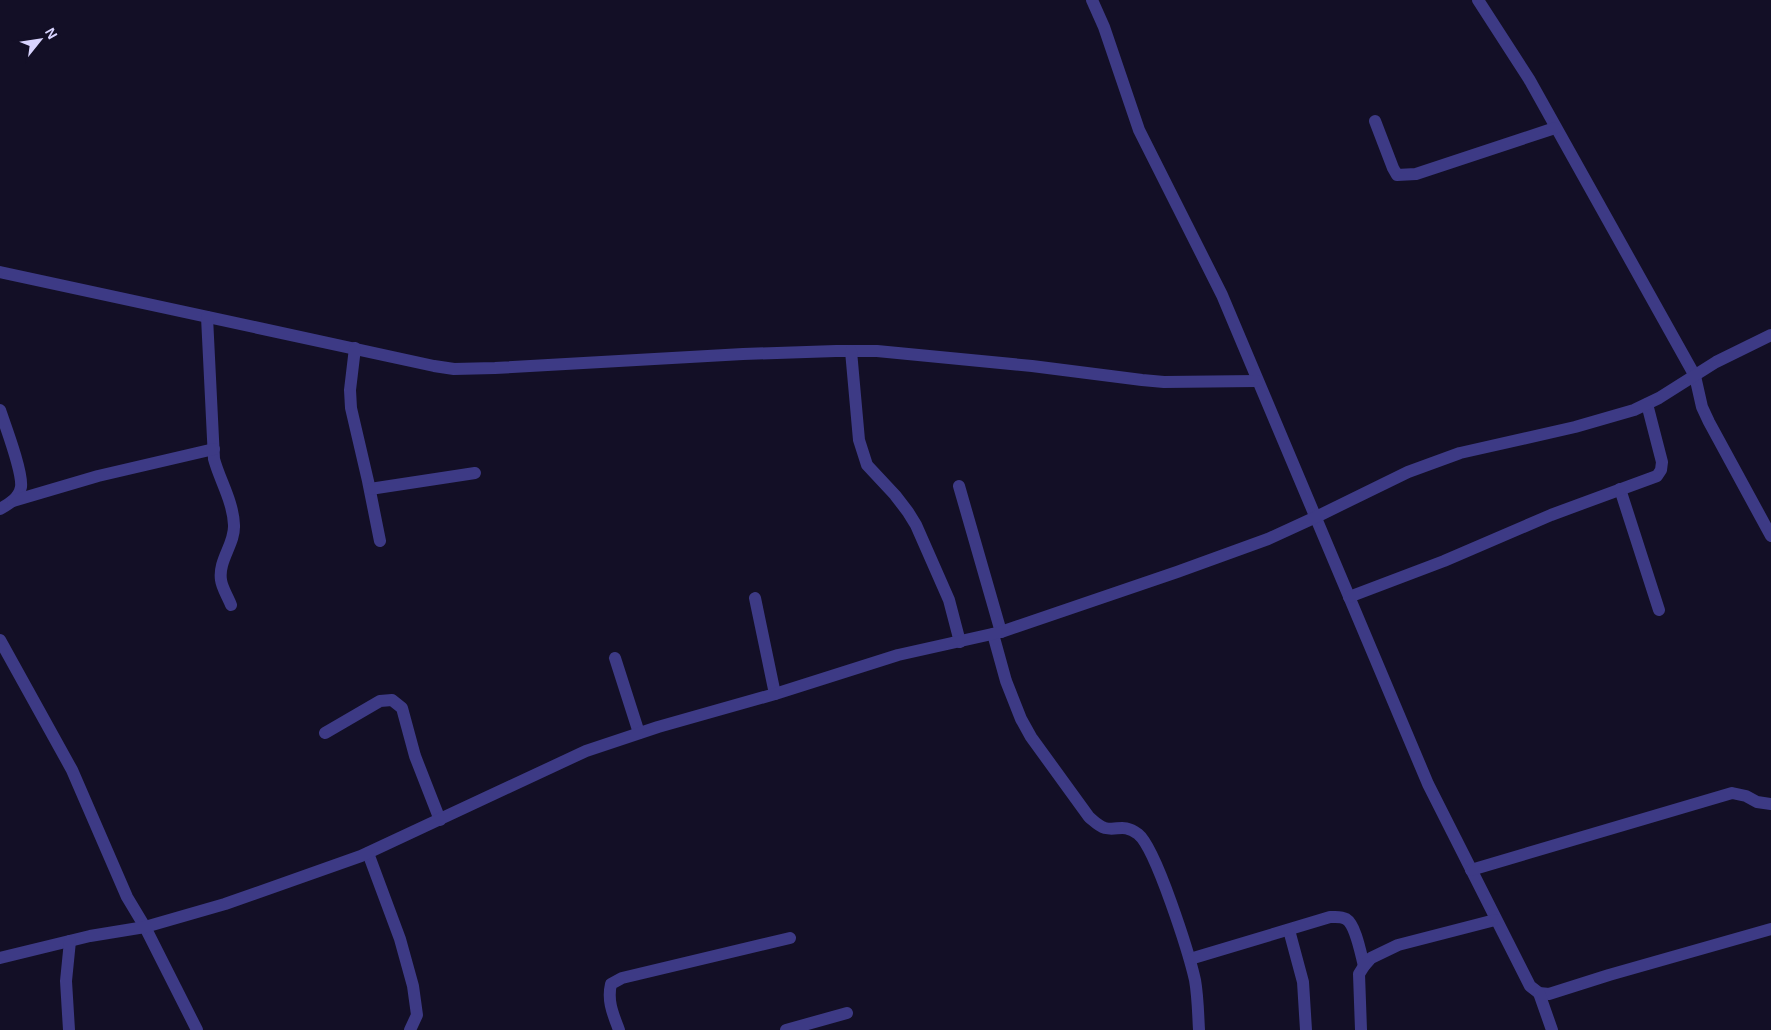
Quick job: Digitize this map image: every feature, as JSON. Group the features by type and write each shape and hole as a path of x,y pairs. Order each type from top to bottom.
{"street":[{"path":"1092,0 1104,27 1139,130 1222,294 1428,784 1530,986 1539,993 1549,994 1563,991 1609,975 1771,929"},
{"path":"1478,0 1528,79 1695,376 1702,407 1709,422 1771,536"},
{"path":"1375,121 1393,168 1397,175 1405,176 1439,167 1555,128"},
{"path":"0,272 454,369 744,354 851,351 925,355 1164,382 1257,381"},
{"path":"207,317 214,459 228,494 234,527 232,538 220,569 221,582 231,605"},
{"path":"0,958 70,941 145,928 225,904 368,853 586,751 639,733 774,694 898,655 997,633 1227,554 1316,517 1408,472 1460,453 1575,427 1634,410 1716,362 1771,335"},
{"path":"355,348 350,390 351,408 380,542"},
{"path":"851,351 859,440 866,465 895,495 916,525 949,600 960,642"},
{"path":"1349,597 1444,562 1551,515 1657,476 1661,470 1662,462 1647,404"},
{"path":"0,410 18,468 21,487 13,501"},
{"path":"0,509 13,501 98,476 214,449"},
{"path":"370,489 475,473"},
{"path":"959,486 997,633 1006,681 1020,719 1089,817 1106,828 1129,828 1140,835 1156,864 1190,960 1198,1002 1197,1030"},
{"path":"1620,489 1659,610"},
{"path":"755,598 774,694"},
{"path":"0,640 72,770 127,898 145,928 197,1030"},
{"path":"615,658 639,733"},
{"path":"325,733 380,701 392,700 402,708 415,756 440,820"},
{"path":"1471,870 1732,793 1746,796 1757,802 1771,804"},
{"path":"368,853 400,939 413,986 417,1016 410,1030"},
{"path":"1190,960 1338,917 1346,919 1351,924 1364,966"},
{"path":"1361,1030 1359,974 1371,958 1398,945 1495,920"},
{"path":"1289,930 1303,982 1306,1030"},
{"path":"619,1030 610,1006 608,994 611,984 622,978 790,938"},
{"path":"69,1030 66,981 70,941"},
{"path":"1539,993 1552,1030"},
{"path":"786,1030 847,1013"}]}
